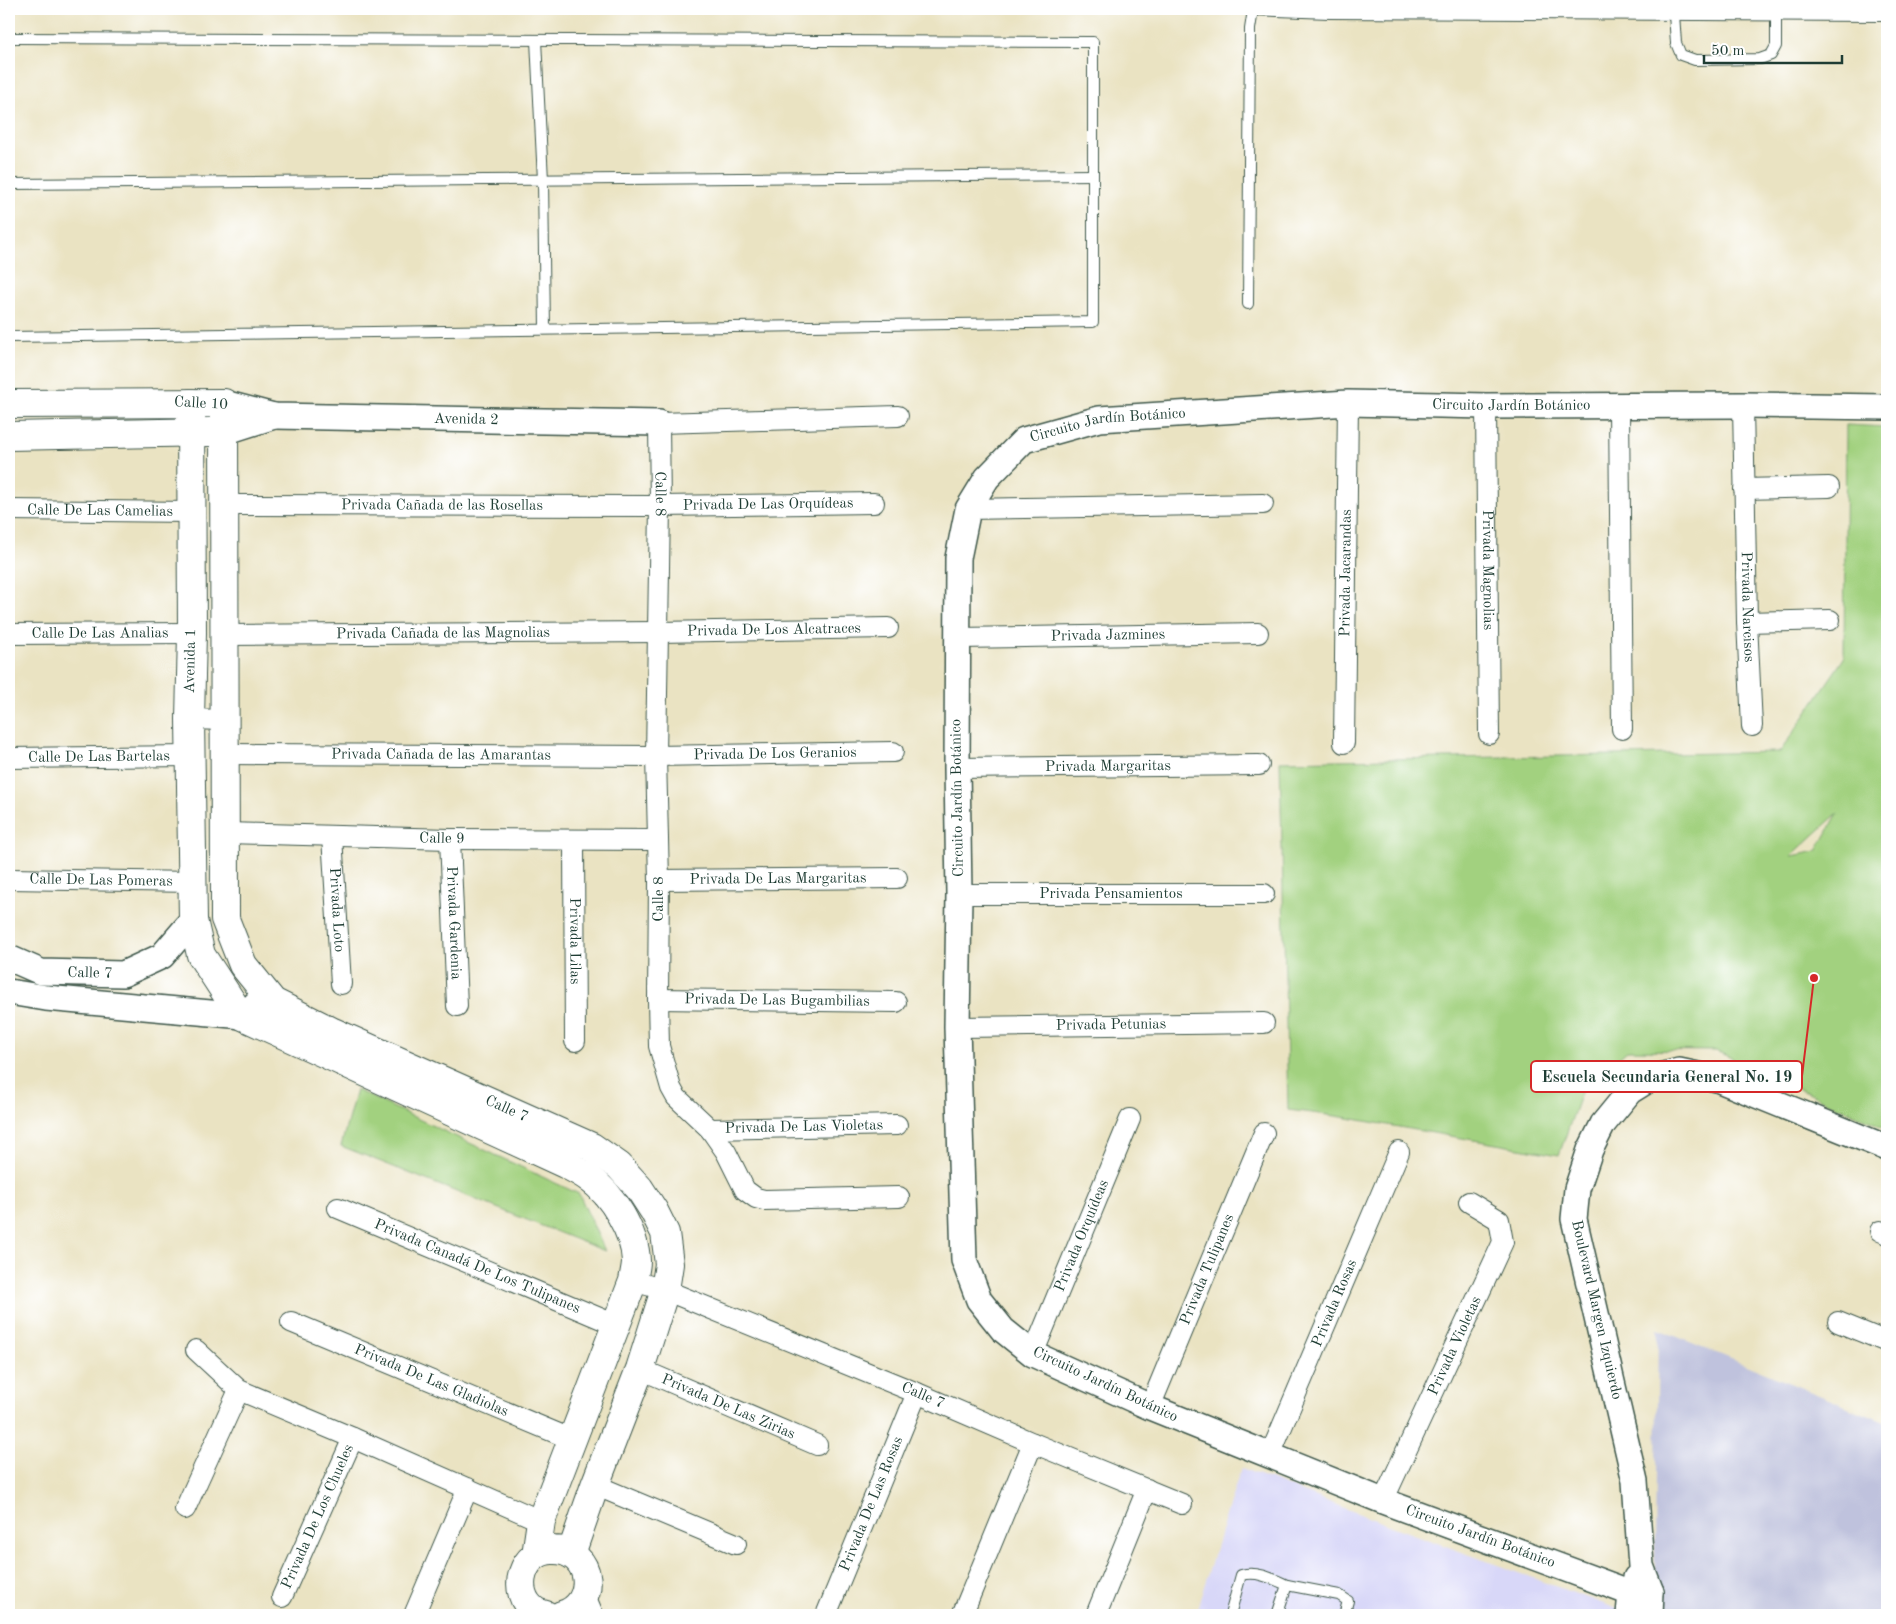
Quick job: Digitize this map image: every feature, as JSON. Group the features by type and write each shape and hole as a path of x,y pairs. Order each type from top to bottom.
{"main road":[{"name":"Avenida 1","path":"191,403 192,633 190,756 193,920"},
{"name":"Calle 10","path":"9,404 224,403"},
{"path":"224,403 226,833"},
{"name":"Calle 10","path":"9,436 224,432"},
{"name":"Calle 7","path":"226,833 226,919 243,965 273,1002 331,1031 592,1147 619,1166 639,1188 665,1233 669,1264 665,1290"},
{"name":"Calle 7","path":"193,920 202,955 235,1007 243,1016 564,1164 589,1178 608,1196 624,1218 636,1260 633,1281"},
{"path":"536,1555 541,1521 633,1281"},
{"path":"571,1554 595,1485 640,1369 665,1290"},
{"path":"546,1615 535,1611 527,1603 520,1587 521,1576 527,1563 536,1555 554,1550 571,1554 580,1562 587,1578 587,1590 578,1610"}],"street":[{"name":"Calle 10","path":"224,403 274,416"},
{"name":"Circuito Jardín Botánico","path":"1640,1604 1150,1407 1033,1354 1002,1330 979,1300 964,1260 957,1027 959,894 957,768 958,558 968,509 986,478 1024,440 1099,419 1348,403 1486,406 1743,405 1887,407"},
{"name":"Privada Jacarandas","path":"1344,743 1348,403"},
{"name":"Privada Narcisos","path":"1743,405 1747,622 1752,726"},
{"name":"Privada Magnolias","path":"1486,406 1489,734"},
{"path":"1619,406 1622,729"},
{"name":"Calle 10","path":"224,432 274,416"},
{"name":"Avenida 2","path":"274,416 658,423"},
{"path":"658,423 898,416"},
{"name":"Calle 8","path":"658,423 660,506 656,756 659,880 658,999 659,1046 672,1088 681,1104 710,1129 726,1152 740,1184 744,1190 756,1198 764,1200 899,1197"},
{"path":"1744,489 1829,487"},
{"name":"Privada De Las Orquídeas","path":"660,506 874,503"},
{"path":"968,509 1263,504"},
{"name":"Privada Cañada de las Rosellas","path":"223,505 660,506"},
{"name":"Calle De Las Camelias","path":"9,510 191,512"},
{"path":"1747,622 1830,620"},
{"name":"Privada De Los Alcatraces","path":"659,632 888,628"},
{"name":"Privada Cañada de las Magnolias","path":"225,635 659,632"},
{"name":"Calle De Las Analias","path":"9,634 192,633"},
{"name":"Privada Jazmines","path":"958,638 1258,633"},
{"path":"190,719 224,720"},
{"name":"Privada De Los Geranios","path":"656,756 893,752"},
{"name":"Privada Cañada de las Amarantas","path":"225,754 656,756"},
{"name":"Calle De Las Bartelas","path":"9,758 190,756"},
{"name":"Privada Margaritas","path":"957,768 1259,765"},
{"name":"Calle 9","path":"226,833 450,840 658,840"},
{"name":"Privada Loto","path":"332,836 341,984"},
{"name":"Privada Gardenia","path":"450,840 456,1006"},
{"name":"Privada Lilas","path":"574,840 575,1042"},
{"name":"Privada De Las Margaritas","path":"659,880 897,878"},
{"name":"Calle De Las Pomeras","path":"9,879 193,882"},
{"name":"Privada Pensamientos","path":"959,894 1264,894"},
{"name":"Calle 7","path":"9,958 40,972 123,974 162,956 193,920"},
{"name":"Calle 7","path":"9,992 46,998 243,1016"},
{"path":"243,1016 266,994"},
{"name":"Privada De Las Bugambilias","path":"658,999 896,1002"},
{"name":"Privada Petunias","path":"957,1027 1264,1023"},
{"name":"Boulevard Margen Izquierdo","path":"1640,1604 1641,1566 1635,1481 1574,1219 1577,1189 1590,1150 1603,1124 1630,1092 1652,1078 1680,1071 1717,1079 1887,1148"},
{"name":"Privada Orquídeas","path":"1033,1354 1130,1118"},
{"name":"Privada De Las Violetas","path":"710,1129 898,1125"},
{"name":"Privada Tulipanes","path":"1150,1407 1264,1133"},
{"name":"Privada Rosas","path":"1270,1455 1399,1152"},
{"name":"Privada Violetas","path":"1383,1501 1503,1242 1499,1220 1469,1202"},
{"name":"Privada Canadá De Los Tulipanes","path":"338,1208 616,1325"},
{"name":"Calle 7","path":"633,1281 665,1290 1182,1504"},
{"name":"Privada De Las Gladiolas","path":"291,1322 573,1440"},
{"path":"1838,1322 1887,1342"},
{"path":"196,1350 239,1390 541,1521"},
{"name":"Privada De Las Zirias","path":"640,1369 817,1444"},
{"path":"185,1509 239,1390"},
{"name":"Privada De Las Rosas","path":"826,1615 917,1393"},
{"name":"Privada De Los Chueles","path":"282,1597 353,1438"},
{"path":"962,1615 1033,1443"},
{"path":"595,1485 736,1544"},
{"path":"414,1615 468,1488"},
{"path":"1096,1615 1147,1489"}],"lane":[{"path":"1248,304 1250,29 1253,9 1329,13 1887,16"},
{"path":"1674,14 1676,43 1681,55 1695,60 1760,59 1771,55 1776,46 1776,15"},
{"path":"9,38 1093,42 1093,322 9,337"},
{"path":"536,40 543,180 546,329"},
{"path":"9,184 1093,175"},
{"path":"1230,1615 1241,1575 1252,1573 1268,1576 1287,1585 1344,1597 1348,1601 1344,1615"},
{"path":"1280,1614 1287,1585"}],"shaded area":[{"path":"1658,1329 1887,1423 1887,1615 1654,1615"},
{"path":"1241,1468 1396,1528 1626,1612 1626,1615 1195,1615"}],"green space":[{"path":"1846,425 1887,427 1887,1129 1716,1051 1628,1050 1582,1090 1559,1155 1336,1116 1288,1110 1280,761 1780,752 1844,658","holes":["1838,813 1817,851 1792,856"]},
{"path":"356,1090 579,1194 605,1251 341,1146"}],"place":[{"name":"Escuela Secundaria General No. 19","path":"1814,978"}]}
